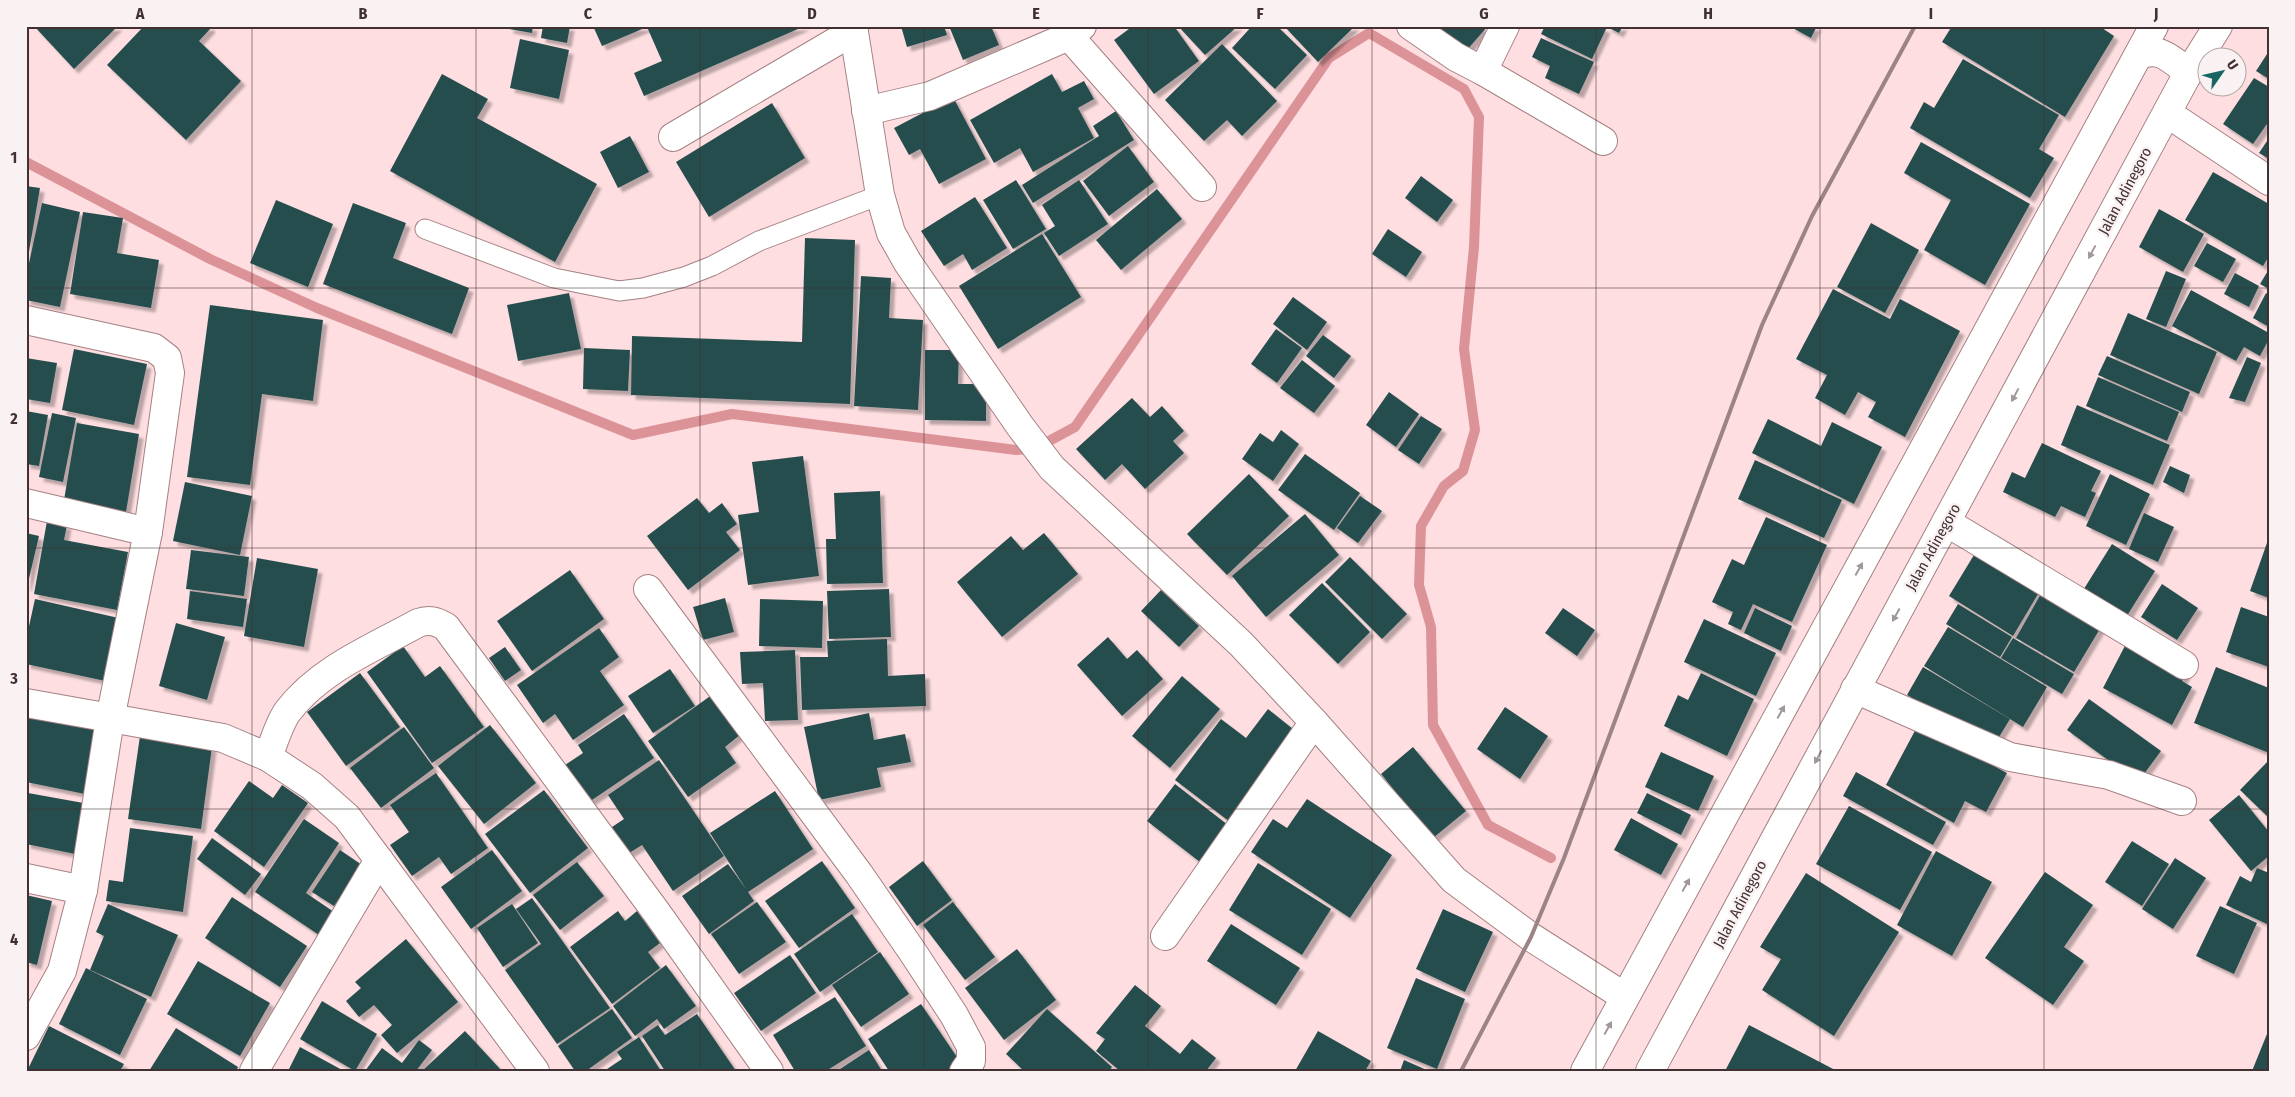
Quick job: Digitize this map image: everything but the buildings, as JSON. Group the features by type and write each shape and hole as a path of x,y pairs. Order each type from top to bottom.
{"main road":[{"path":"1411,26 1456,57 1602,141"},
{"path":"1483,71 1505,26"},
{"path":"1585,1071 2154,26"},
{"name":"Jalan Adinegoro","path":"1650,1071 2186,77 2218,26"},
{"path":"673,137 853,28 880,195 891,233 908,264 1020,426 1052,468 1242,644 1454,880 1530,937 1626,997"},
{"path":"866,111 930,96 1076,31 1202,187"},
{"path":"2138,56 2148,51 2158,52 2183,68 2186,77"},
{"path":"2167,113 2269,181"},
{"path":"26,320 154,348 167,358 170,373 148,532 110,719 83,890 62,971 26,1036"},
{"path":"26,503 148,532"},
{"path":"1946,522 2184,665"},
{"path":"648,589 859,874 954,1015 971,1047 971,1061 964,1071"},
{"path":"268,757 287,713 309,687 341,665 418,623 426,620 436,621 446,627 657,912 769,1071"},
{"path":"1855,689 2010,757 2109,775 2182,801"},
{"path":"26,703 223,738 268,757 312,786 347,817 534,1070"},
{"path":"1165,936 1314,722"},
{"path":"254,1071 379,860"},
{"path":"26,878 83,890"}],"lane":[{"path":"424,229 554,278 619,291 643,288 684,277 712,266 760,241 880,195"}],"waterway":[{"path":"26,162 210,259 317,308 633,435 732,414 1016,450 1036,448 1075,427 1329,58 1369,33 1464,89 1479,117 1474,247 1464,349 1475,430 1463,471 1444,486 1421,526 1419,585 1431,627 1433,725 1488,825 1551,858"}],"railway":[{"path":"1461,1071 1531,937 1564,858 1762,325 1812,216 1915,26"}]}
